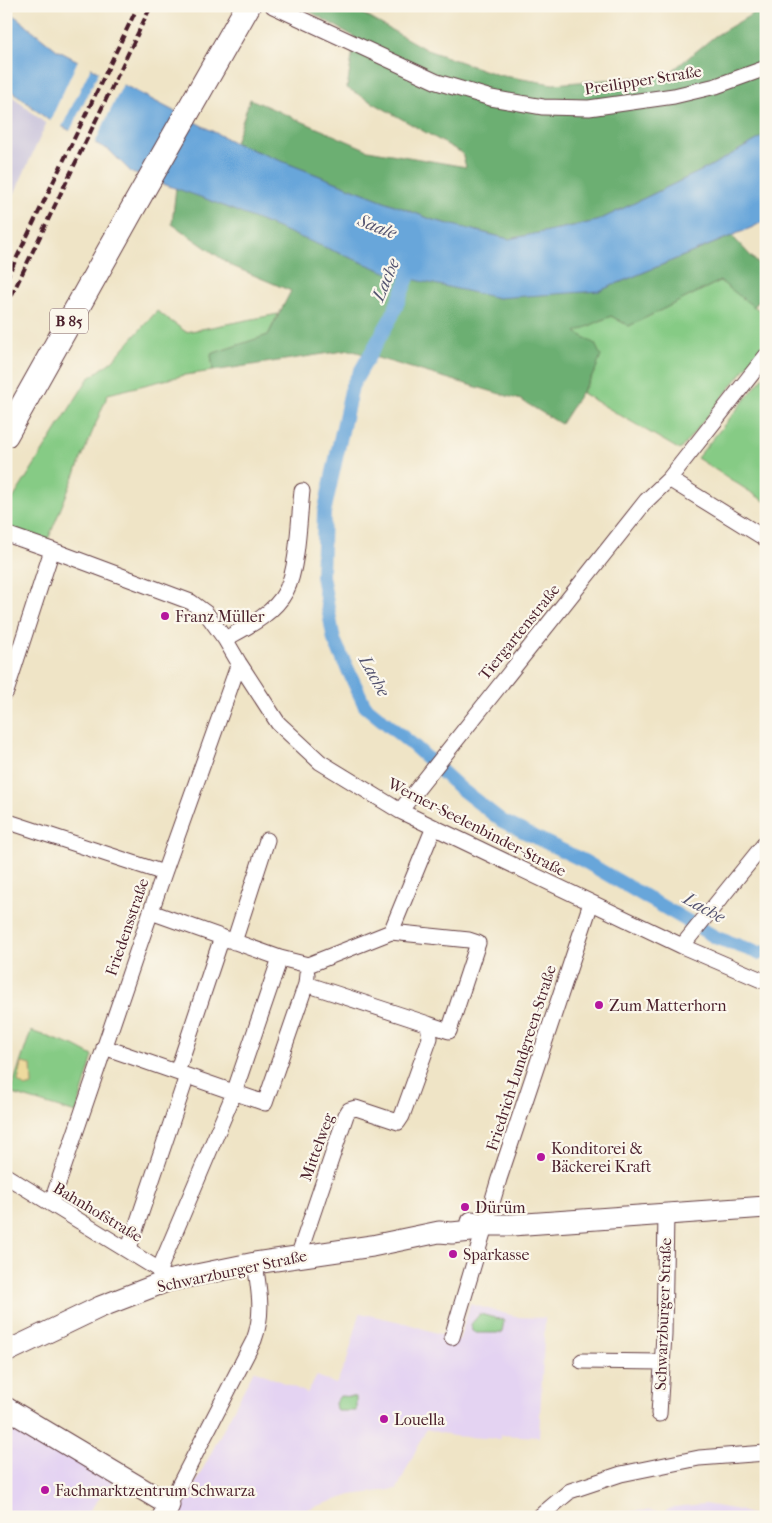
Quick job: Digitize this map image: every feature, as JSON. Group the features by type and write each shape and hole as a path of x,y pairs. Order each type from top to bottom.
{"main road":[{"name":"B 85","path":"6,435 248,6"}],"street":[{"name":"Preilipper Straße","path":"273,6 436,82 491,98 543,107 589,108 674,96 716,86 766,68"},
{"name":"Tiergartenstraße","path":"400,810 646,501 669,479 766,356"},
{"path":"669,479 766,539"},
{"path":"225,638 249,626 263,616 285,594 293,572 302,492"},
{"name":"Werner-Seelenbinder-Straße","path":"6,534 191,602 206,614 225,638 278,723 320,762 400,810 591,903 686,941 766,982"},
{"path":"6,692 52,550"},
{"name":"Friedensstraße","path":"51,1204 164,873 239,663"},
{"path":"6,820 164,873"},
{"path":"391,932 434,827"},
{"path":"128,1250 182,1074 228,939 267,840"},
{"path":"686,941 766,842"},
{"name":"Friedrich-Lundgreen-Straße","path":"452,1337 486,1225 591,903"},
{"path":"151,912 280,958 308,965 391,932 468,940 478,944 449,1031 306,984"},
{"path":"163,1276 234,1093 280,958"},
{"path":"104,1047 265,1104 306,984 308,965"},
{"name":"Mittelweg","path":"298,1257 346,1115 349,1110 356,1108 398,1122 402,1116 430,1038 428,1024"},
{"name":"Bahnhofstraße","path":"6,1176 128,1250 163,1276"},
{"name":"Schwarzburger Straße","path":"6,1352 163,1276 372,1246 439,1232 452,1234 471,1231 486,1225 512,1225 766,1207"},
{"name":"Schwarzburger Straße","path":"659,1414 666,1214"},
{"path":"6,1408 166,1511 254,1340 261,1307 255,1263"},
{"path":"582,1361 662,1362"},
{"path":"540,1517 570,1491 620,1474 699,1458 766,1453"}],"shaded area":[{"path":"6,91 46,124 6,212"},
{"name":"Louella","path":"470,1304 518,1317 545,1318 539,1437 500,1435 500,1439 453,1436 426,1429 397,1489 351,1495 283,1517 178,1517 254,1370 307,1393 317,1376 336,1384 347,1360 360,1313 405,1323 459,1340"},
{"path":"6,1420 113,1482 84,1517 6,1517"},
{"path":"704,1504 739,1510 758,1517 591,1517 598,1514 648,1510 662,1513 673,1507"}],"green space":[{"path":"310,6 366,6 363,14 427,50 498,75 553,84 667,75 715,36 766,6 766,135 707,168 597,221 509,239 433,220 235,143 250,99 368,150 466,167 462,153 347,88 355,37 309,11"},
{"path":"176,187 206,199 599,291 732,236 766,272 766,292 754,307 720,281 629,326 611,316 576,332 595,344 601,356 595,371 561,424 521,400 350,350 213,371 211,354 268,335 291,291 232,266 172,224"},
{"path":"720,281 766,315 766,343 680,450 582,393 595,371 575,332 611,316 629,326"},
{"path":"157,311 186,332 278,314 268,335 211,354 213,371 185,375 108,394 47,542 6,531 6,510 88,379 112,361"},
{"path":"766,374 766,502 697,458"},
{"path":"31,1031 74,1046 93,1056 76,1113 10,1093"},
{"path":"480,1314 504,1320 502,1333 476,1333 472,1331 471,1324"},
{"path":"340,1396 356,1397 356,1411 338,1411 335,1403"}],"sand":[{"path":"22,1063 31,1065 32,1085 25,1087 18,1082"}],"water":[{"name":"Saale","path":"6,9 57,50 235,143 433,220 509,239 597,221 707,168 766,135 766,220 599,291 498,298 393,275 206,199 132,173 109,150 47,119 6,86"}],"pier":[{"path":"79,58 92,65 61,129 49,123"},
{"path":"100,69 124,82 94,145 69,133"}],"waterway":[{"name":"Lache","path":"415,261 392,316 352,386 324,513 322,576 334,640 365,706 414,746 461,789 502,821 584,861 717,938 759,953 766,952"}],"railway":[{"path":"6,280 138,6"},
{"path":"6,307 151,6"}],"place":[{"name":"Franz Müller","path":"165,616"},
{"name":"Zum Matterhorn","path":"599,1005"},
{"name":"Konditorei & Bäckerei Kraft","path":"541,1157"},
{"name":"Dürüm","path":"465,1207"},
{"name":"Sparkasse","path":"453,1254"},
{"name":"Louella","path":"384,1419"},
{"name":"Fachmarktzentrum Schwarza","path":"45,1490"}]}
